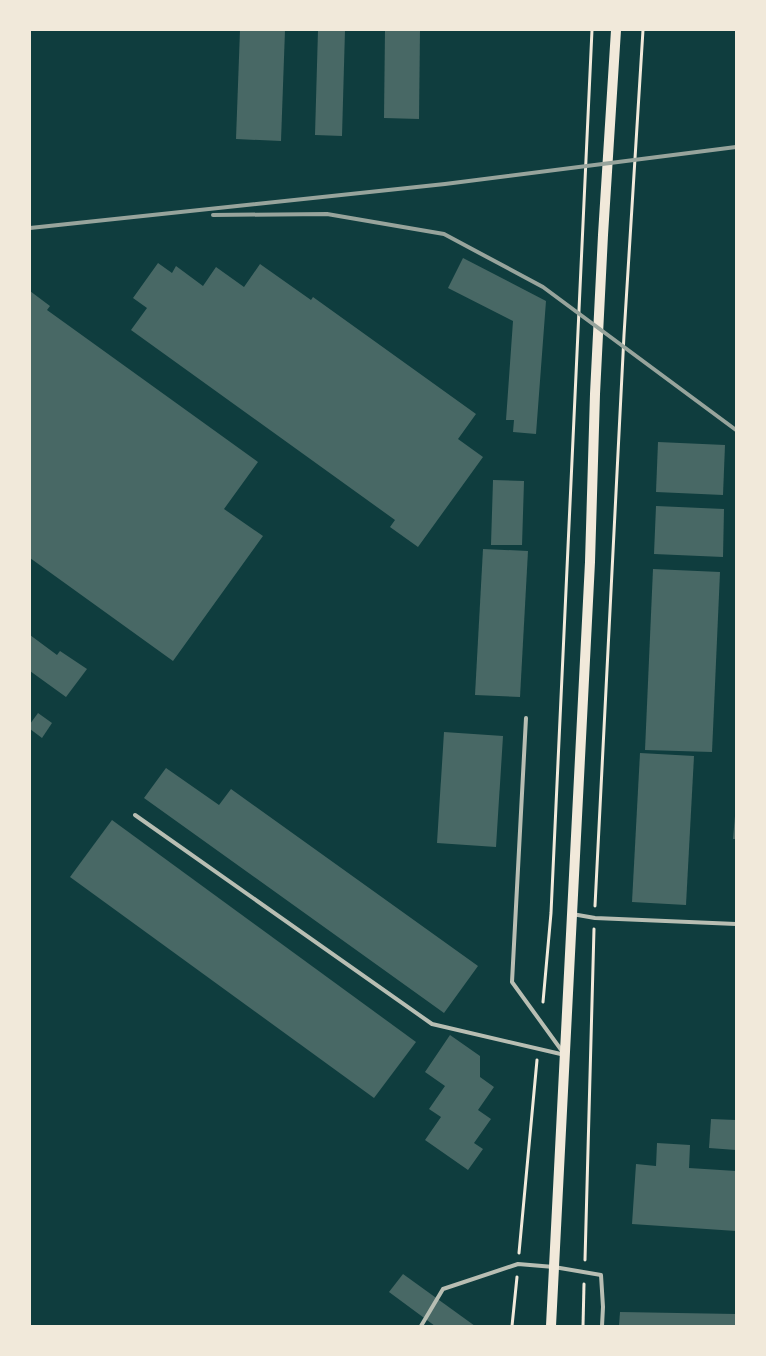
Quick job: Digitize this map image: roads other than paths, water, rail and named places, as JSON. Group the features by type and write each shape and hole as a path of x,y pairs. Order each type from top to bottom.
{"main road":[{"path":"551,1326 590,562 595,394 616,30"}],"lane":[{"path":"526,718 512,982 565,1055"},
{"path":"135,815 432,1024 565,1055"},
{"path":"572,914 595,917 736,924"},
{"path":"421,1326 443,1289 518,1264 554,1267 601,1275 602,1326"}],"railway":[{"path":"30,228 445,184 736,147"},
{"path":"213,215 327,214 444,234 543,287 736,430"}]}
